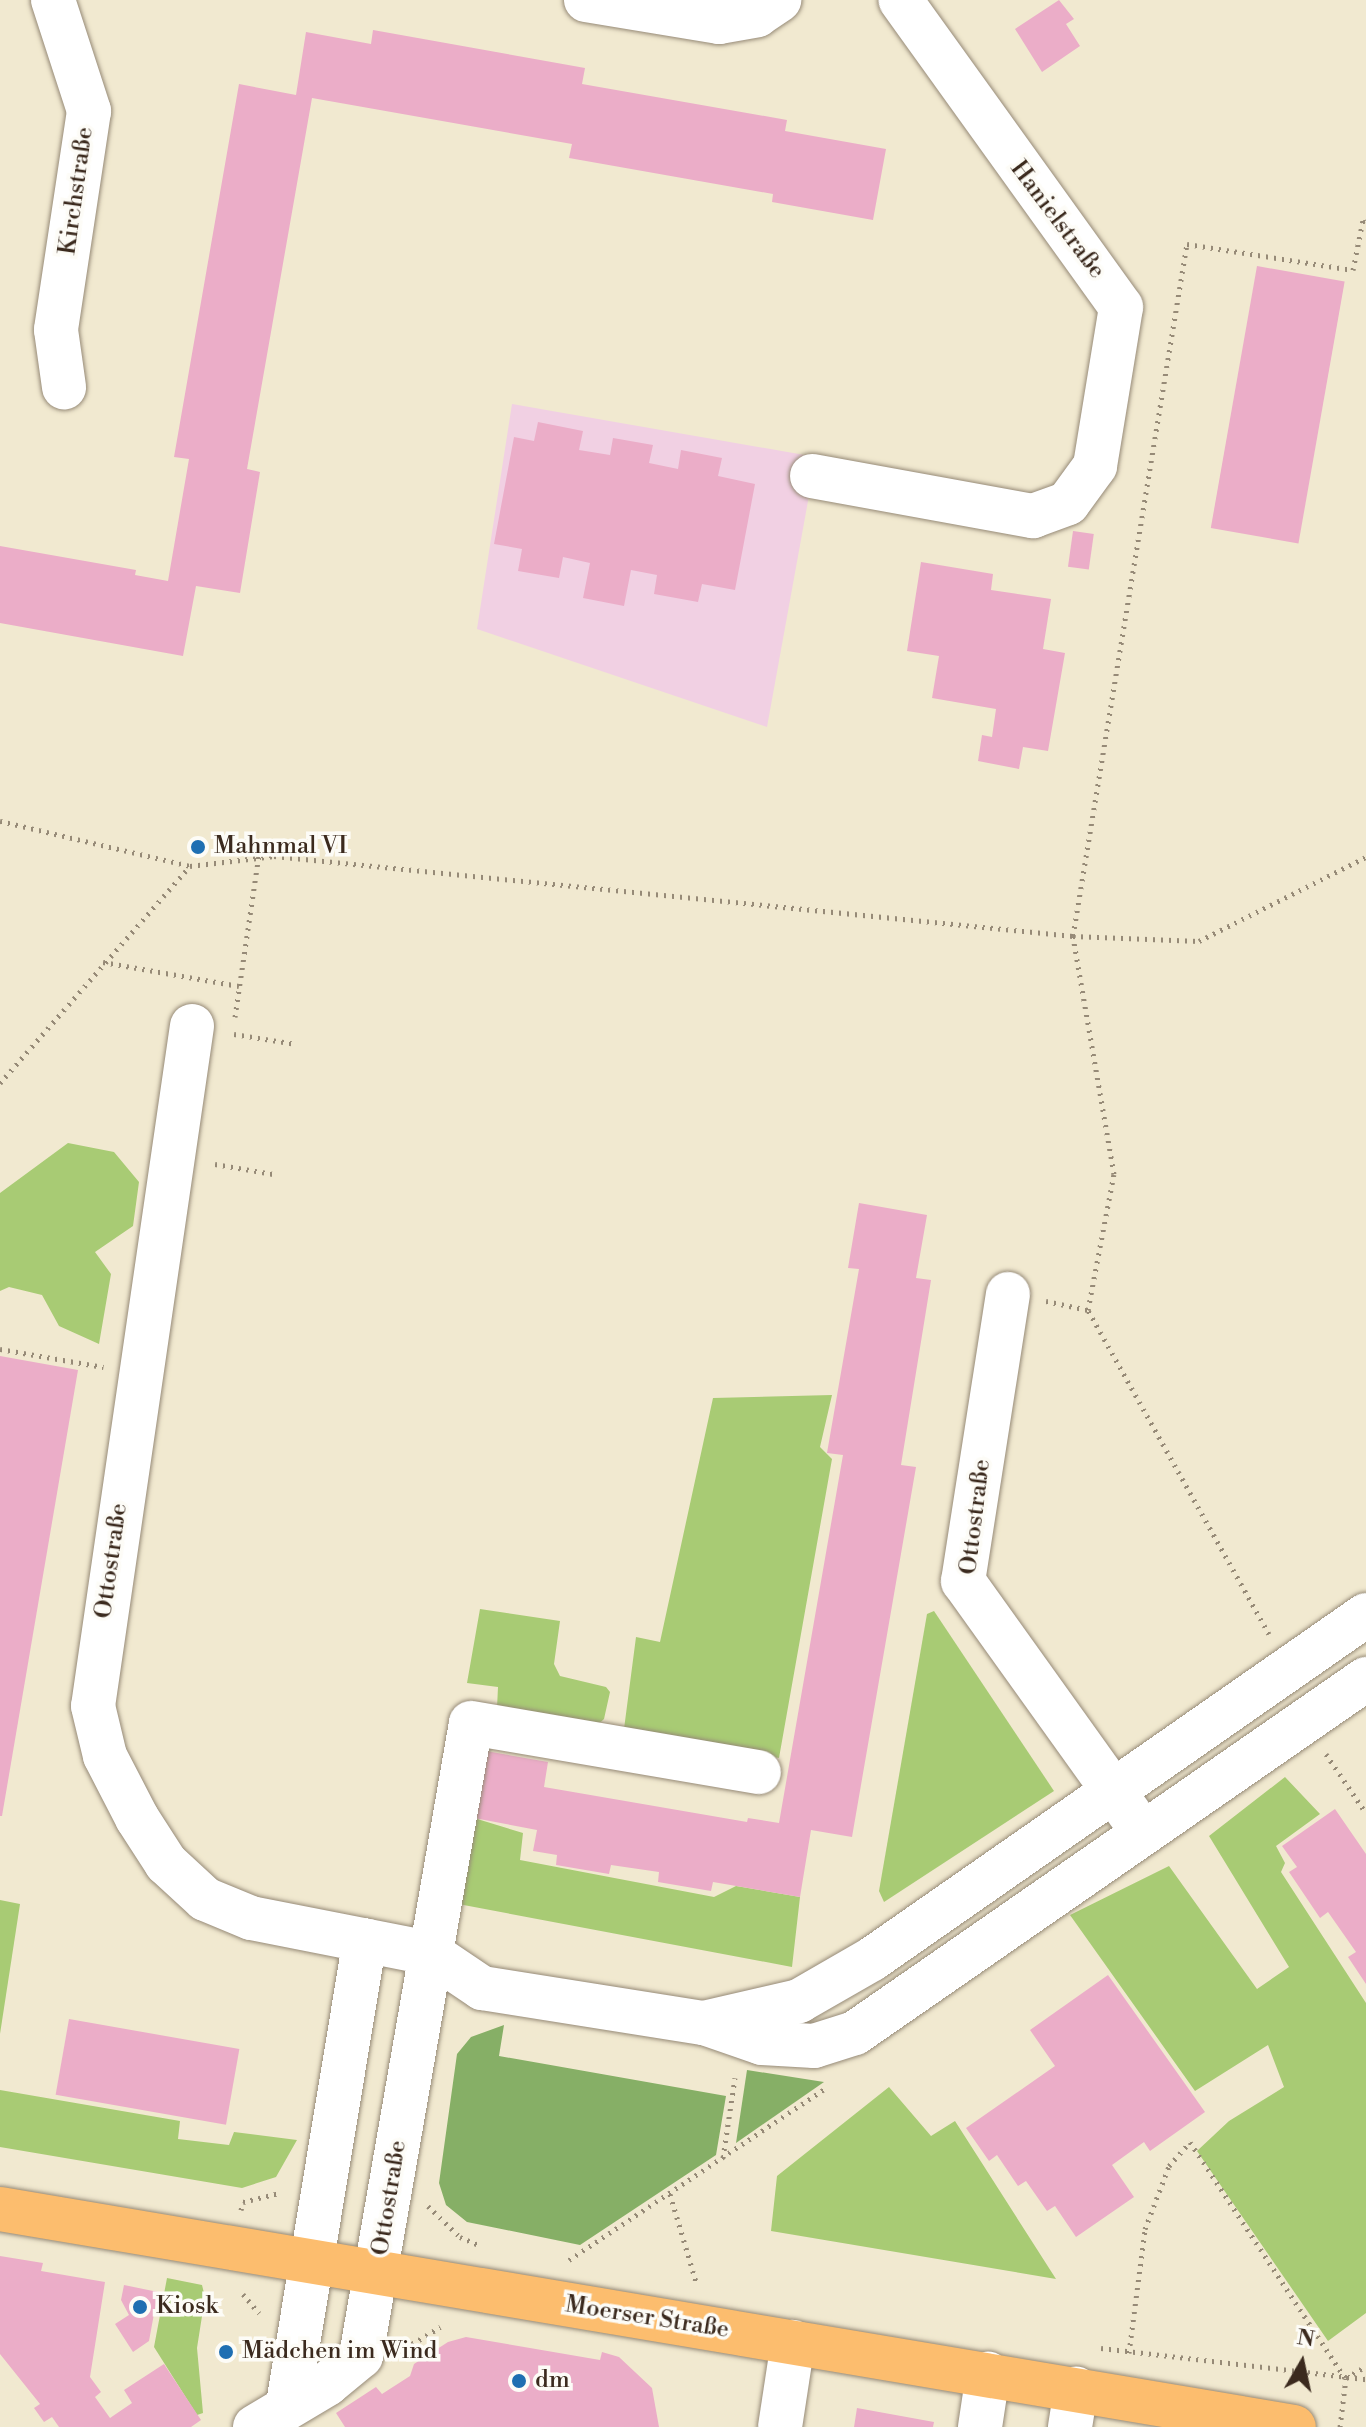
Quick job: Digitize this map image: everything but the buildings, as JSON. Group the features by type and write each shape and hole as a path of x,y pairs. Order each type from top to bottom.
{"main road":[{"name":"Moerser Straße","path":"0,2209 988,2374 1073,2408 1124,2397 1294,2427"}],"street":[{"name":"Kirchstraße","path":"53,0 89,111 56,330 64,387"},
{"path":"586,0 719,22 757,15 779,0"},
{"name":"Hanielstraße","path":"812,476 1033,516 1068,503 1095,466 1121,307 900,0"},
{"name":"Ottostraße","path":"212,1030 172,1156 93,1706 105,1756 166,1863 205,1899 251,1918 430,1953 482,1988 704,2023 762,2043 814,2046 855,2033 1366,1679"},
{"name":"Ottostraße","path":"1008,1294 963,1581 1144,1831"},
{"name":"Ottostraße","path":"704,2023 799,2001 872,1959 1366,1615"},
{"path":"430,1953 471,1723 759,1772"},
{"name":"Ottostraße","path":"272,2416 313,2263 365,1940"},
{"name":"Ottostraße","path":"272,2416 327,2384 361,2356 378,2273 430,1953"},
{"path":"780,2427 793,2342"},
{"path":"980,2427 988,2374"}],"path":[{"path":"1288,1669 1088,1310 1114,1174 1073,936 1187,244 1353,270 1363,220 1366,226"},
{"path":"0,821 190,866 259,855 1073,936 1199,941 1366,857"},
{"path":"259,855 239,987 212,1030 296,1044"},
{"path":"0,1083 102,962 190,866"},
{"path":"102,962 239,987"},
{"path":"172,1156 273,1174"},
{"path":"0,1349 139,1374"},
{"path":"1304,1722 1366,1813"},
{"path":"569,2260 834,2082"},
{"path":"1124,2397 1145,2229 1169,2166 1190,2142 1346,2378 1340,2427"},
{"path":"243,2202 280,2192 287,2181"},
{"path":"670,2194 696,2282"},
{"path":"432,2207 460,2237 480,2245"},
{"path":"237,2290 256,2306 261,2319"},
{"path":"412,2344 432,2330 453,2326"},
{"path":"1346,2378 1366,2366"}],"shaded area":[{"path":"512,404 816,457 767,727 477,629"}],"green space":[{"path":"68,1143 114,1152 139,1182 133,1226 95,1252 111,1274 99,1344 59,1326 42,1295 9,1287 0,1291 0,1193"},
{"path":"832,1395 820,1447 832,1459 779,1758 624,1729 636,1637 660,1642 713,1398"},
{"path":"480,1609 560,1621 554,1664 560,1676 606,1687 610,1692 604,1719 595,1727 497,1708 498,1687 467,1683"},
{"path":"934,1611 1054,1791 884,1902 879,1891 927,1614"},
{"path":"1285,1777 1320,1814 1276,1846 1285,1863 1281,1872 1366,2003 1366,2313 1328,2341 1197,2151 1229,2121 1284,2087 1268,2045 1195,2091 1070,1915 1169,1866 1257,1989 1289,1967 1209,1836"},
{"path":"474,1818 523,1833 520,1860 714,1897 736,1886 800,1897 792,1967 453,1903"},
{"path":"0,1900 20,1904 0,2034"},
{"path":"504,2025 499,2056 726,2096 716,2155 580,2245 467,2222 446,2205 439,2183 457,2054 471,2037"},
{"path":"747,2070 824,2082 736,2143"},
{"path":"889,2087 931,2136 955,2121 1056,2279 771,2231 777,2176"},
{"path":"0,2090 180,2121 178,2139 229,2145 234,2132 297,2140 276,2177 242,2188 0,2147"},
{"path":"167,2278 202,2285 205,2297 197,2348 203,2413 197,2415 154,2347"}],"place":[{"name":"Mahnmal VI","path":"198,847"},
{"name":"Kiosk","path":"140,2307"},
{"name":"Mädchen im Wind","path":"226,2352"},
{"name":"dm","path":"519,2381"}]}
